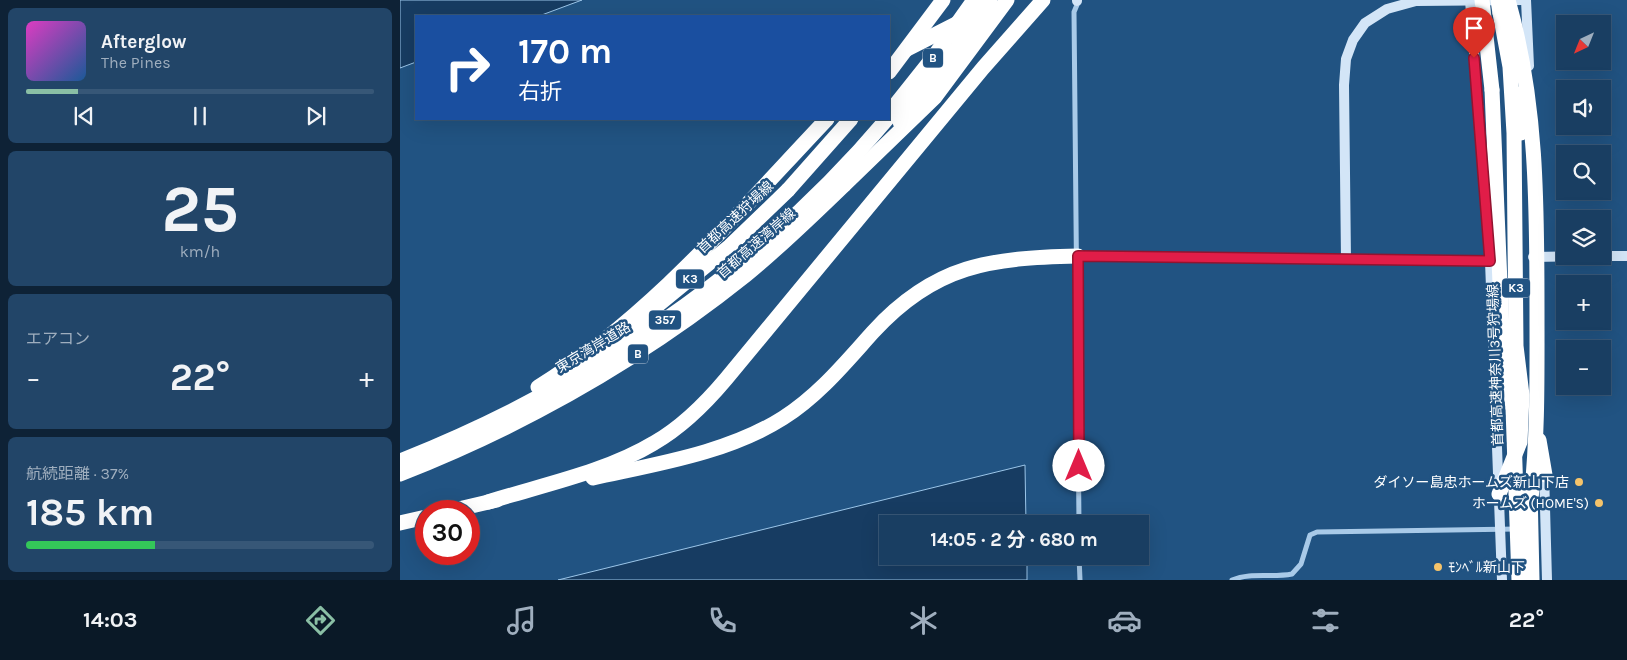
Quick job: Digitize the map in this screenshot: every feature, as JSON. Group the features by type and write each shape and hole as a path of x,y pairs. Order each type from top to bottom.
{"highway":[{"path":"890,71 943,0"},
{"path":"890,107 974,0"},
{"name":"B","path":"890,112 937,52 974,0"},
{"name":"東京湾岸道路","path":"890,114 937,58 974,0"},
{"name":"首都高速湾岸線","path":"400,474 499,432 548,407 630,359 678,326 747,274 844,185 903,118 959,45 990,0"},
{"path":"844,185 935,97 1007,0"},
{"path":"890,60 932,34 1012,0"},
{"path":"488,502 620,460 655,443 686,420 726,379 983,68 1043,0"},
{"name":"K3","path":"1474,0 1492,90 1502,332 1513,408"},
{"name":"K3","path":"1516,0 1519,61 1524,347 1545,476"},
{"name":"K3","path":"1516,0 1527,111 1532,580"},
{"name":"K3","path":"1502,4 1524,64 1529,99 1537,224 1537,431 1530,499"},
{"name":"K3","path":"1499,494 1520,442 1522,395 1516,346 1514,134 1510,67 1502,4"},
{"name":"首都高速神奈川3号狩場線","path":"1502,4 1519,580"},
{"path":"492,415 555,377 634,315 706,246 826,120"},
{"name":"首都高速狩場線","path":"591,367 636,323 730,246 788,190 850,120"},
{"name":"東京湾岸道路","path":"400,457 492,415 595,359 693,292 745,251 798,205 879,120"},
{"name":"東京湾岸道路","path":"400,457 472,431 542,396 619,351 670,316 772,236 844,167 885,120"},
{"name":"首都高速湾岸線","path":"400,457 468,427 591,367 648,331 708,287 820,187 885,120"},
{"path":"480,504 639,468 748,436 782,419 812,397 887,317 912,296 942,278 968,268 996,261 1078,256"},
{"path":"400,522 415,519"}],"street":[{"path":"1078,0 1074,12 1078,256 1079,515"},
{"path":"1474,0 1490,261 1502,580"},
{"path":"1346,260 1344,86 1346,59 1353,40 1365,24 1396,5 1416,2 1525,0 1533,257 1547,528 1547,580"},
{"path":"1078,256 1490,261"},
{"path":"1611,256 1627,256"},
{"path":"1533,257 1556,257"},
{"path":"1232,580 1242,576 1272,577 1292,574 1301,564 1310,535 1317,532 1547,528"},
{"path":"1079,565 1080,580"}],"water":[{"path":"400,0 582,0 542,15 415,15 415,62 400,68"},
{"path":"1025,465 1026,515 879,515 879,565 1027,565 1027,580 558,580"}],"place":[{"name":"ダイソー島忠ホームズ新山下店","path":"1579,482"},
{"name":"ホームズ (HOME'S)","path":"1599,503"},
{"name":"ﾓﾝﾍﾞﾙ新山下","path":"1438,567"}],"route":[{"path":"1079,466 1078,256 1490,261 1474,58"}]}
